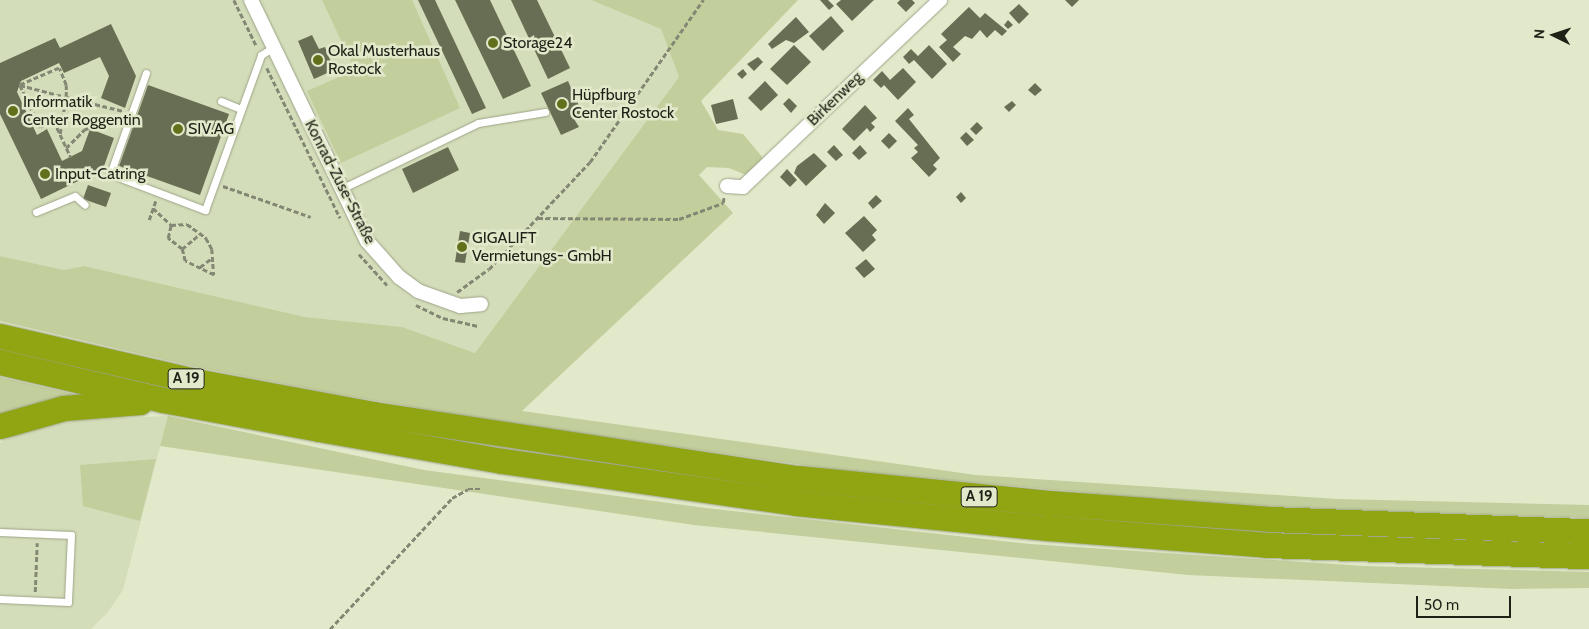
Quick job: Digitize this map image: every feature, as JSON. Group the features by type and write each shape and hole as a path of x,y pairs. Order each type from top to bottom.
{"highway":[{"name":"A 19","path":"0,336 200,382 383,416 798,478 1050,503 1270,519 1589,531"},
{"name":"A 19","path":"0,362 163,400 502,461 796,503 1048,528 1267,545 1589,556"},
{"path":"0,426 64,408 163,400"}],"street":[{"name":"Konrad-Zuse-Straße","path":"252,0 367,241 398,277 436,300 460,306 481,304"},
{"name":"Birkenweg","path":"727,186 743,187 940,0"}],"lane":[{"path":"146,73 110,174 205,210 260,55 274,46"},
{"path":"221,101 241,109"},
{"path":"341,189 478,123 545,112"},
{"path":"36,212 75,196 84,205"},
{"path":"0,532 72,535 68,602 0,599"}],"path":[{"path":"451,294 489,269 590,162 702,0"},
{"path":"20,86 59,68 66,85 60,134"},
{"path":"20,86 132,114"},
{"path":"20,86 40,127 54,121 71,157"},
{"path":"66,148 85,129 124,120 132,114"},
{"path":"215,183 311,217"},
{"path":"538,218 679,219 723,203 727,186"},
{"path":"149,220 158,191"},
{"path":"153,208 171,225 187,224 201,233 210,244 214,275 204,273 200,267 185,261 182,249 168,238 171,225"},
{"path":"182,249 201,233"},
{"path":"200,267 212,258"},
{"path":"330,629 452,498 468,489 481,489"},
{"path":"34,601 38,534"}],"shaded area":[{"path":"0,0 591,0 661,29 679,77 475,353 402,327 305,317 84,266 64,270 0,256"},
{"path":"322,0 412,0 460,108 341,163 307,91 355,70"},
{"path":"591,0 798,0 701,101 718,130 743,134 763,158 746,175 729,168 707,167 699,175 733,213 522,411 976,475 1337,499 1589,505 1589,518 1339,510 1152,499 831,469 506,423 331,393 200,368 0,321 0,256 64,270 84,266 305,317 402,327 475,353 679,77 661,29"},
{"path":"0,377 91,398 0,419"},
{"path":"168,416 123,590 108,612 91,629 0,629 0,443 14,435 77,420"},
{"path":"168,416 424,470 706,508 1030,544 1364,566 1589,572 1589,588 1512,589 1188,575 694,525 160,446"},
{"path":"156,459 140,521 83,506 80,465"}],"building":[{"name":"Storage24","path":"418,0 435,0 486,108 472,114"},
{"name":"Storage24","path":"455,0 490,0 531,86 503,99"},
{"name":"Storage24","path":"511,0 537,0 570,68 548,79"},
{"path":"820,0 828,0 834,6 829,10"},
{"path":"841,0 874,0 852,21 836,4"},
{"path":"900,0 912,0 915,3 906,12 897,3"},
{"path":"1065,0 1079,0 1072,7"},
{"path":"1019,4 1029,14 1019,24 1009,13"},
{"path":"969,7 980,18 985,13 1007,31 1002,36 995,30 987,38 980,30 972,39 965,36 953,47 961,54 953,62 939,47 947,40 941,34"},
{"path":"831,16 844,31 823,51 809,36"},
{"path":"796,17 809,32 794,43 786,40 772,49 768,44"},
{"path":"1008,20 1013,25 1008,29 1004,25"},
{"name":"Informatik Center Roggentin","path":"111,24 136,76 125,108 101,98 109,76 100,57 64,73 59,63 21,81 17,92 37,135 47,129 62,161 82,151 90,129 114,138 103,169 41,199 0,114 0,63 55,38 60,48"},
{"name":"Okal Musterhaus Rostock","path":"312,35 319,49 325,47 334,70 314,79 298,41"},
{"path":"794,45 811,62 787,85 770,69"},
{"path":"929,45 947,64 932,79 914,60 909,64 903,57 911,49 918,56"},
{"path":"758,57 763,62 754,71 747,64"},
{"path":"903,68 916,82 898,100 884,85 881,88 873,80 882,71 890,80"},
{"path":"743,69 747,74 742,79 737,74"},
{"name":"Hüpfburg Center Rostock","path":"568,81 583,115 574,119 579,127 561,135 541,93"},
{"path":"765,81 778,95 761,111 748,98"},
{"path":"1035,83 1042,90 1035,96 1028,90"},
{"name":"SIV.AG","path":"148,85 229,114 200,195 119,166"},
{"path":"789,98 797,106 791,113 783,104"},
{"path":"733,99 738,119 716,124 711,105"},
{"path":"1012,101 1016,105 1009,112 1004,107"},
{"path":"865,105 877,118 871,123 875,127 870,132 867,128 854,141 842,129"},
{"path":"908,108 914,115 909,119 940,158 933,165 937,169 929,177 911,158 918,152 914,148 918,145 895,121"},
{"path":"977,122 983,128 976,135 970,129"},
{"path":"966,132 974,140 967,146 960,138"},
{"path":"889,133 897,141 889,149 881,141"},
{"path":"834,145 843,155 836,161 827,152"},
{"path":"860,145 867,153 859,160 852,153"},
{"path":"448,147 459,170 413,193 402,169"},
{"path":"814,153 827,166 806,186 794,173 797,166"},
{"path":"787,169 797,180 790,187 780,177"},
{"path":"88,185 111,193 106,207 83,199"},
{"path":"961,192 966,198 961,203 956,197"},
{"path":"876,195 882,201 873,209 868,203"},
{"path":"825,203 835,213 824,224 816,215"},
{"path":"864,216 877,230 872,235 876,240 863,252 845,233"},
{"name":"GIGALIFT Vermietungs- GmbH","path":"460,231 470,233 465,263 455,262"},
{"path":"866,259 875,269 864,278 855,268"}],"place":[{"name":"Storage24","path":"493,43"},
{"name":"Okal Musterhaus Rostock","path":"318,60"},
{"name":"Hüpfburg Center Rostock","path":"562,104"},
{"name":"Informatik Center Roggentin","path":"13,111"},
{"name":"SIV.AG","path":"178,129"},
{"name":"Input-Catring","path":"45,174"},
{"name":"GIGALIFT Vermietungs- GmbH","path":"462,247"}]}
